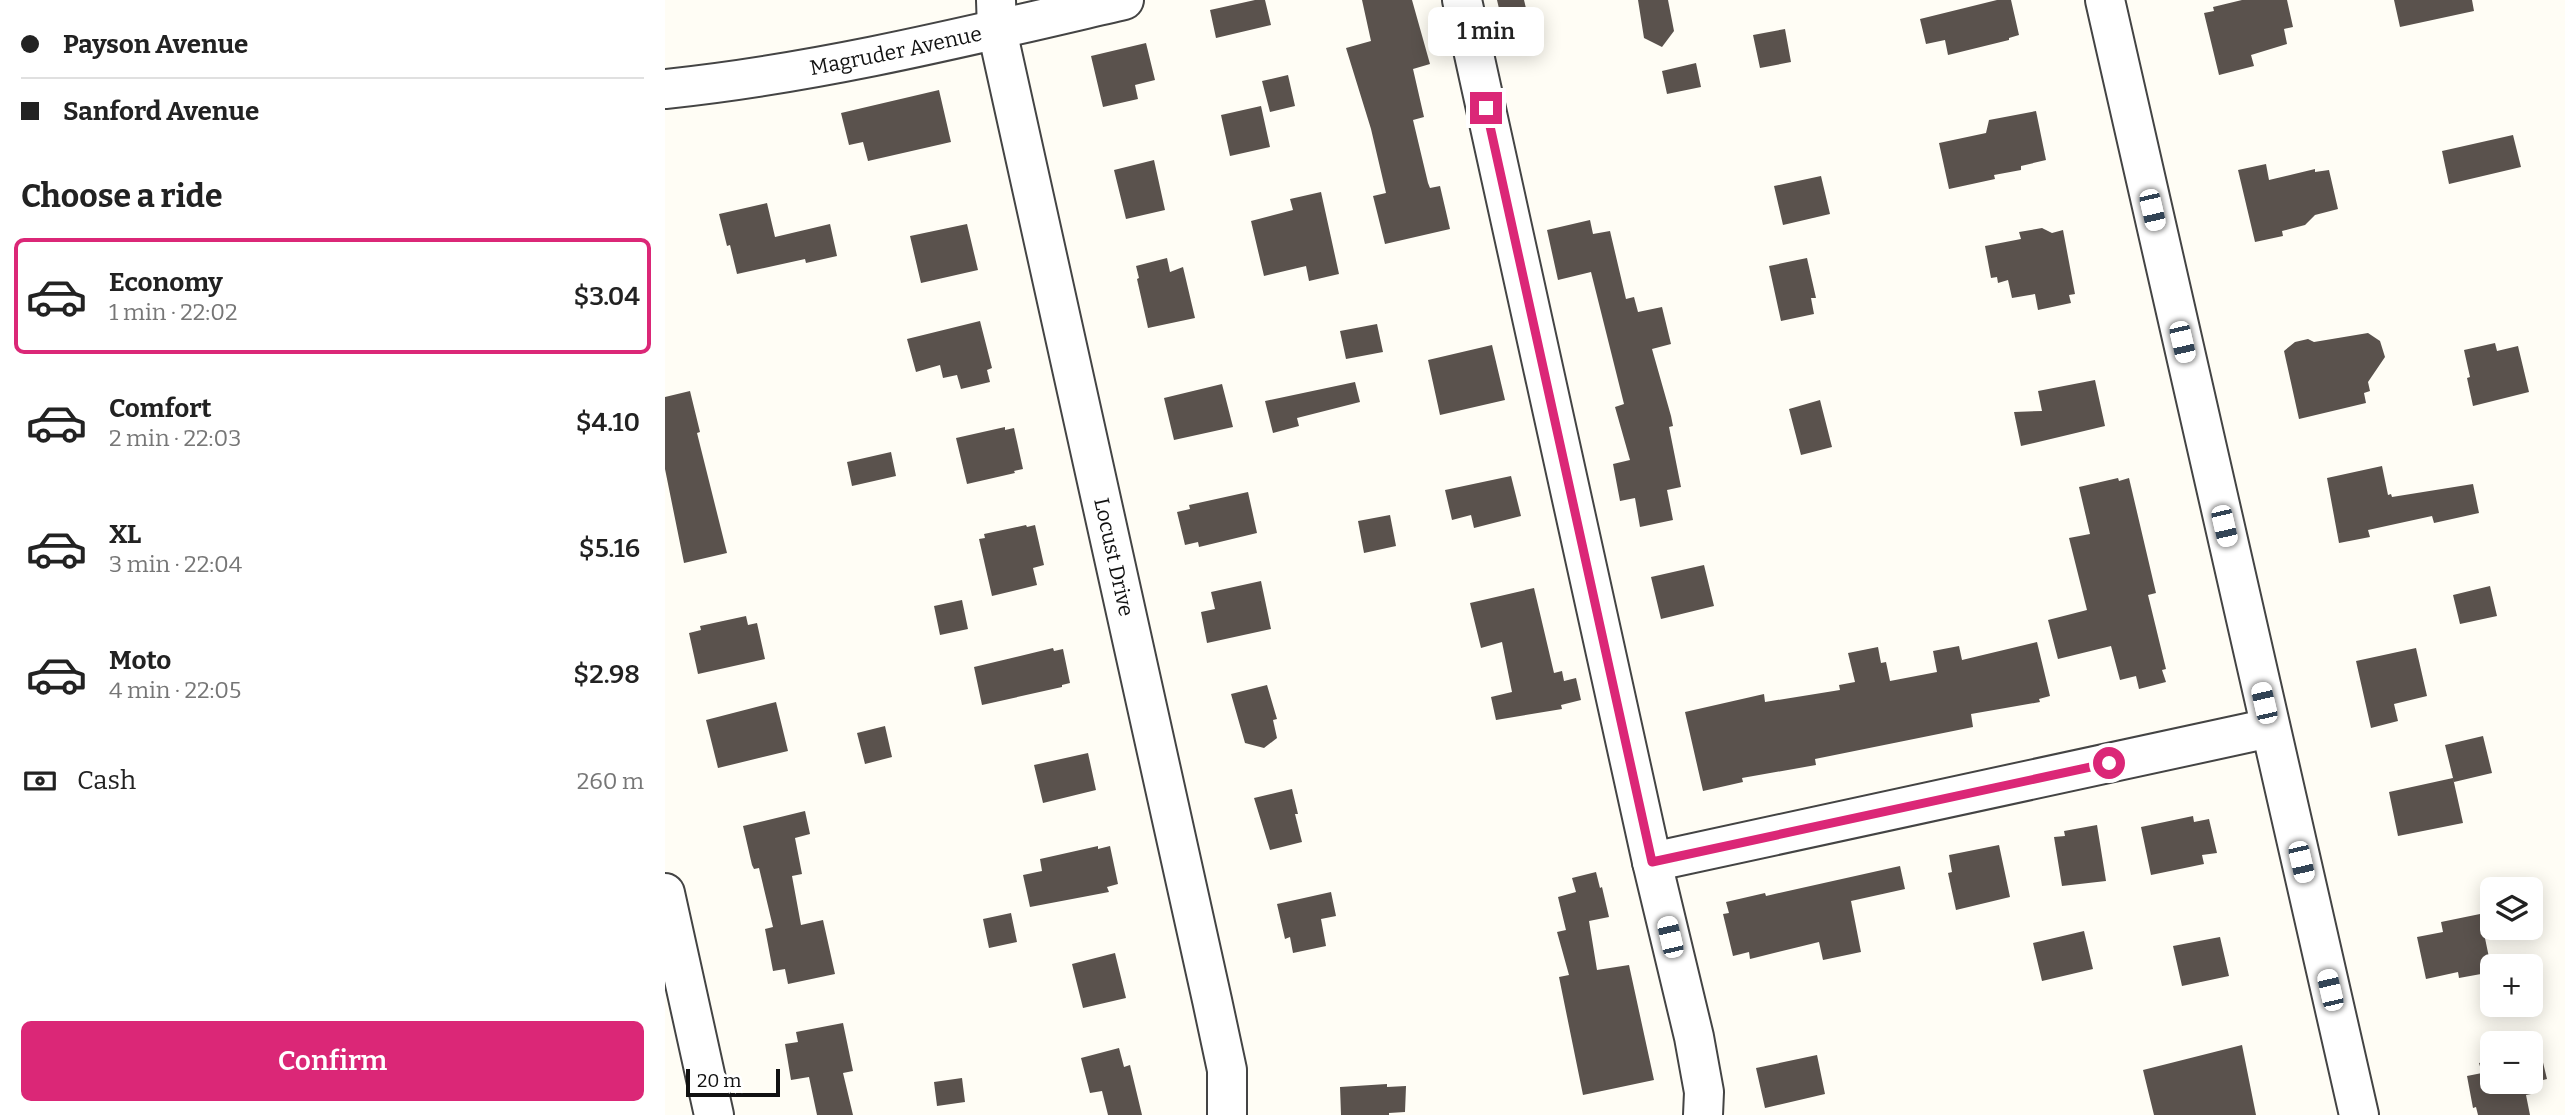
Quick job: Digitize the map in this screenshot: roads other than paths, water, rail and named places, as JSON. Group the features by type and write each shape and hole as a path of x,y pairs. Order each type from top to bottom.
{"street":[{"name":"Magruder Avenue","path":"665,89 847,61 997,15 1124,0"},
{"path":"1462,0 1652,862 1694,1037 1704,1093 1703,1115"},
{"path":"2105,0 2359,1115"},
{"name":"Locust Drive","path":"997,15 1227,1070 1227,1115"},
{"path":"1652,862 2270,728"},
{"path":"665,893 714,1115"}]}
